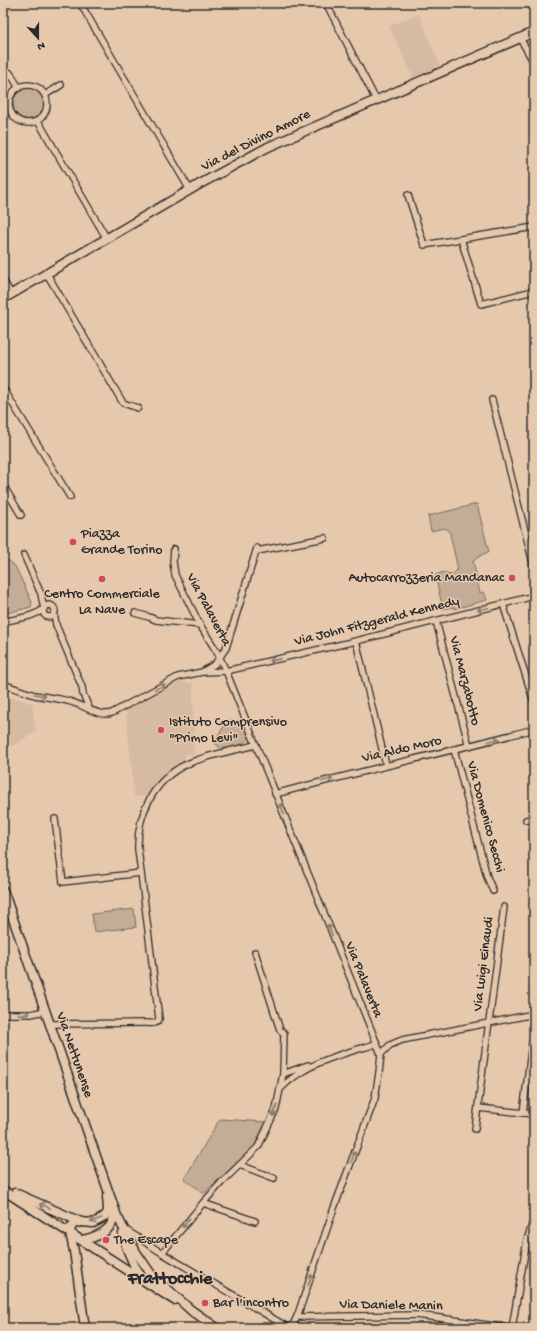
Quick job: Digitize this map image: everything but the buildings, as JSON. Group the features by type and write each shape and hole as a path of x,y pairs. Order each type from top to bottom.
{"main road":[{"name":"Via del Divino Amore","path":"3,299 190,190 275,144 534,32"},
{"name":"Via Nettunense","path":"3,890 114,1209 122,1227"},
{"path":"85,1328 70,1233 71,1227 75,1223 93,1223 101,1219 106,1214 108,1209 106,1183"},
{"path":"3,1189 81,1222"},
{"path":"3,1189 217,1328"},
{"path":"74,1251 78,1243 82,1240 92,1238 106,1230 112,1222 114,1209"},
{"path":"122,1227 123,1238 127,1250 140,1278"},
{"path":"122,1227 136,1252 151,1274 194,1312"}],"street":[{"path":"80,3 190,190"},
{"path":"326,3 376,100"},
{"path":"520,38 534,62"},
{"path":"10,73 19,88"},
{"path":"31,85 41,90 45,95 47,100 46,112 38,121 25,123 14,116 10,110 11,98 14,92 19,88 31,85"},
{"path":"45,95 61,85"},
{"path":"38,121 107,239"},
{"path":"408,195 424,245 534,227"},
{"path":"461,239 481,304 533,291"},
{"path":"47,274 123,403 138,408"},
{"path":"3,280 12,294"},
{"path":"3,388 70,497"},
{"path":"492,400 534,567"},
{"path":"3,486 21,515"},
{"name":"Via Palaverta","path":"220,658 226,648 257,549 325,538"},
{"name":"Via Palaverta","path":"174,549 174,571 200,625 226,671 381,1054 380,1073 375,1098 334,1208 297,1317 290,1328"},
{"path":"24,555 41,594 44,608 43,612 56,625"},
{"path":"41,594 54,608 56,625 82,687 83,694 89,708"},
{"name":"Via John Fitzgerald Kennedy","path":"202,672 226,671 356,641 534,596"},
{"path":"503,604 534,702"},
{"path":"3,622 30,616 38,613 46,606 50,605"},
{"path":"30,616 52,616 54,613"},
{"path":"135,613 149,616 156,620 200,625"},
{"name":"Via Marzabotto","path":"436,621 469,746"},
{"path":"356,641 386,765"},
{"path":"3,684 35,695 71,701 103,714 109,714 178,678 202,672 215,664 220,658"},
{"name":"Via Aldo Moro","path":"275,794 534,729"},
{"path":"50,1024 124,1024 158,1022 159,1019 138,840 142,816 153,793 164,780 176,770 193,762 256,745"},
{"name":"Via Domenico Secchi","path":"454,749 487,877 493,891"},
{"path":"55,818 63,882 141,874"},
{"path":"526,820 534,818"},
{"name":"Via Luigi Einaudi","path":"475,1129 504,907"},
{"path":"162,1253 221,1183 258,1147 276,1109 283,1074 284,1033 280,1030 256,952"},
{"path":"3,1014 31,1014 45,1012"},
{"name":"Via Luigi Einaudi","path":"381,1054 390,1045 402,1040 534,1014"},
{"path":"523,1113 534,1027"},
{"path":"280,1089 290,1079 313,1065 337,1055 376,1044"},
{"path":"283,1074 306,1065 313,1065"},
{"path":"478,1108 534,1114"},
{"path":"240,1165 274,1178"},
{"path":"203,1203 255,1221"},
{"path":"512,1328 527,1240 534,1218"},
{"path":"122,1227 162,1253 290,1328"},
{"name":"Via Daniele Manin","path":"297,1317 416,1315 508,1328"}],"shaded area":[{"path":"419,14 440,66 413,78 389,26"},
{"path":"29,88 38,91 42,95 45,104 42,113 38,117 29,120 20,117 16,113 13,104 16,95 20,91"},
{"path":"477,504 489,552 473,561 480,593 484,592 487,600 454,609 454,607 443,609 435,575 444,572 449,575 454,573 457,570 457,565 449,530 444,528 431,531 428,516"},
{"path":"3,560 9,561 15,566 32,602 31,607 3,614"},
{"name":"Istituto Comprensivo \"Primo Levi\"","path":"180,681 193,684 193,755 186,753 184,762 171,768 163,775 145,797 134,796 126,710"},
{"path":"6,696 32,703 36,731 11,747"},
{"path":"228,721 243,721 249,737 241,744 222,749 213,742"},
{"path":"134,909 136,927 94,932 92,914"},
{"path":"220,1119 266,1122 254,1147 204,1193 184,1179"}],"place":[{"name":"Piazza Grande Torino","path":"73,542"},
{"name":"Autocarrozzeria Mandanac","path":"512,578"},
{"name":"Centro Commerciale La Nave","path":"102,579"},
{"name":"Istituto Comprensivo \"Primo Levi\"","path":"161,730"},
{"name":"The Escape","path":"106,1240"},
{"name":"Bar l'incontro","path":"205,1303"}],"district":[{"name":"Frattocchie","path":"170,1279"}]}
